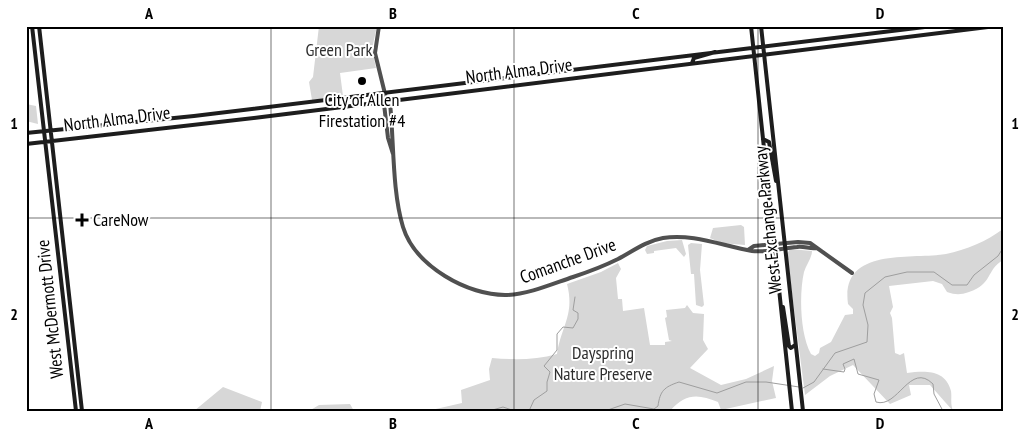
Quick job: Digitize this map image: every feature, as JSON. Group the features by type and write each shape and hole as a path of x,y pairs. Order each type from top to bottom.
{"main road":[{"name":"West McDermott Drive","path":"32,26 76,411"},
{"name":"West McDermott Drive","path":"38,26 82,411"},
{"name":"West Exchange Parkway","path":"751,26 792,411"},
{"name":"West Exchange Parkway","path":"761,26 803,411"},
{"name":"North Alma Drive","path":"26,133 194,116 933,26"},
{"name":"North Alma Drive","path":"26,144 387,102 996,26"},
{"path":"835,38 836,45"},
{"path":"35,51 42,50"},
{"path":"692,63 694,58 710,55 717,51"},
{"path":"194,116 195,124"},
{"path":"763,139 769,142 778,191"},
{"path":"54,214 60,214"},
{"path":"61,276 67,276"},
{"path":"781,303 789,346 791,348 795,346"},
{"path":"71,368 77,367"}],"street":[{"name":"Comanche Drive","path":"379,26 375,53 387,102 390,103 393,128 393,156"},
{"name":"Comanche Drive","path":"387,102 384,104 401,220 414,249 438,272 487,293 508,295 526,292 602,266 644,244 661,239 685,238 748,250 754,246 785,246 808,242 852,273"},
{"path":"387,129 393,128"}],"green space":[{"name":"Green Park","path":"319,26 377,26 372,49 376,68 340,73 343,96 312,100 309,82 313,77"},
{"path":"26,104 36,106 38,124 26,121"},
{"path":"741,225 744,227 745,245 721,243 710,238 713,228"},
{"path":"1003,229 1003,260 977,289 963,294 953,294 947,292 942,284 933,281 889,286 893,307 890,313 895,353 900,355 904,353 907,373 934,373 944,379 951,391 953,411 930,385 909,385 911,395 890,404 853,365 830,376 805,395 787,254 790,249 812,251 802,281 801,302 807,346 811,354 815,356 819,353 820,348 831,342 845,315 853,314 853,309 848,304 849,285 855,273 867,264 898,257 954,252 983,241"},
{"path":"682,240 686,254 684,257 676,248 654,251 654,253 647,254 645,250 647,246 667,241"},
{"path":"691,243 702,244 700,270 704,305 702,307 696,305 694,274 691,274 688,245"},
{"name":"Dayspring Nature Preserve","path":"618,263 621,269 616,278 618,299 622,299 623,311 644,308 650,345 665,345 665,342 672,341 669,340 665,318 667,317 666,310 685,308 687,305 693,313 704,314 703,340 708,349 690,368 721,385 746,379 774,366 772,381 776,398 721,410 718,402 704,397 692,397 681,401 670,411 427,411 462,403 461,390 490,380 489,369 492,358 525,359 557,354 568,312 569,295 567,284 601,272"},
{"path":"223,387 262,402 260,411 194,411"},
{"path":"350,404 354,411 309,411 319,405"}],"waterway":[{"path":"803,388 814,382 835,353 867,342 868,325 863,305 865,293 885,277 907,272 934,272 952,285 967,285 974,275 998,256 1003,248"},
{"path":"529,411 534,400 547,391 550,372 544,366 557,350 557,334 563,327 573,328 578,319 578,313 573,310 575,297"},
{"path":"823,369 844,372 843,364 854,359 858,374 879,380 874,394 876,402 884,402 891,399 911,381 917,378 925,378 933,384 934,394 943,411"},
{"path":"605,411 625,404 654,409 658,406 664,390 679,382 717,393 746,382 766,382 799,387"},
{"path":"489,411 503,407 515,411"},
{"path":"235,411 240,411"}],"place":[{"name":"City of Allen Firestation #4","path":"362,81"},
{"name":"CareNow","path":"82,220"}]}
